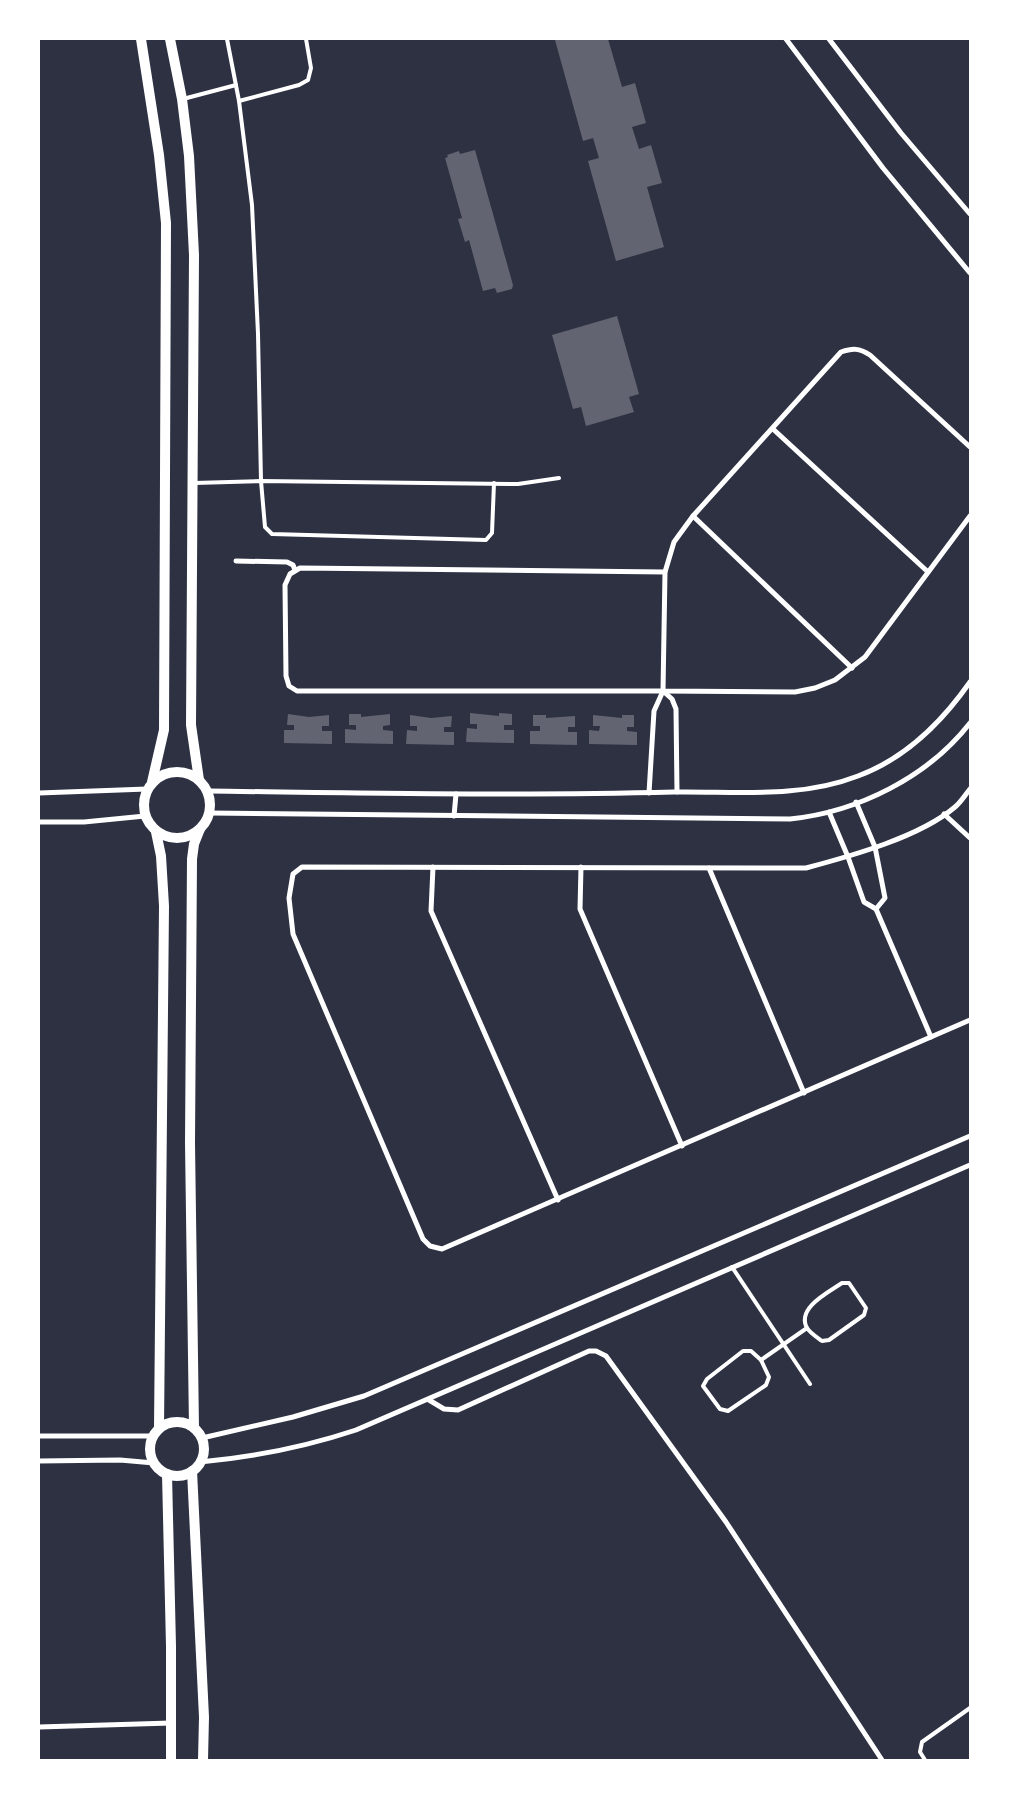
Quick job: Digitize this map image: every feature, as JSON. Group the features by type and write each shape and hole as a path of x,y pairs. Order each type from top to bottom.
{"main road":[{"path":"141,39 159,155 166,223 164,730 150,786 144,798 145,816 156,832 164,906 156,1432 150,1445 154,1463 167,1474 183,1475 192,1471 200,1462 204,1447 202,1438 194,1428 186,1423 177,1422 168,1423 156,1432"},
{"path":"170,39 182,99 189,156 194,255 194,483 190,725 199,780"},
{"path":"150,786 160,776 180,771 199,780 208,791 209,813 194,844 192,858 190,1074 194,1428"},
{"path":"156,832 164,836 183,838 200,829"},
{"path":"192,1471 204,1717 204,1760"},
{"path":"167,1474 171,1760"}],"street":[{"path":"786,39 883,168 970,272"},
{"path":"829,39 901,133 970,214"},
{"path":"649,793 654,711 664,692 664,572 674,542 693,516 841,352 851,348 861,350 870,355 970,447"},
{"path":"773,429 928,572"},
{"path":"693,516 852,668"},
{"path":"664,572 306,567 295,570 290,574 284,585 286,676 289,686 297,691 795,692 828,682 852,668 865,657 970,516"},
{"path":"236,561 287,562 293,565 295,570"},
{"path":"208,791 456,794 785,792 857,777 896,757 915,742 957,701 970,682"},
{"path":"664,692 672,699 676,709 677,792"},
{"path":"209,813 781,819 810,817 829,812 900,784 938,756 970,723"},
{"path":"39,793 150,786"},
{"path":"970,789 956,806 933,822 848,857 806,868 302,867 297,869 291,879 289,898 293,934 423,1239 430,1246 442,1249 455,1245 970,1020"},
{"path":"454,816 456,794"},
{"path":"856,802 875,847 885,898 876,909"},
{"path":"829,812 864,902 876,909 931,1037"},
{"path":"944,814 970,838"},
{"path":"39,822 84,822 145,816"},
{"path":"433,867 431,912 558,1200"},
{"path":"581,867 580,909 682,1146"},
{"path":"709,868 804,1093"},
{"path":"202,1438 293,1417 364,1396 970,1136"},
{"path":"200,1462 264,1454 308,1445 356,1430 970,1165"},
{"path":"428,1400 444,1409 458,1410 589,1351 596,1351 606,1356 726,1522 882,1760"},
{"path":"39,1436 156,1432"},
{"path":"39,1461 120,1460 154,1463"},
{"path":"39,1727 171,1723"}],"lane":[{"path":"227,39 239,101 252,213 261,481 263,520 266,529 272,534 486,540 491,535 494,483"},
{"path":"239,101 299,85 308,80 311,68 306,39"},
{"path":"182,99 236,85"},
{"path":"194,483 261,481 518,484 558,478"},
{"path":"732,1267 810,1384"},
{"path":"842,1282 849,1283 866,1308 864,1315 829,1340 822,1341 807,1328 805,1315 808,1308 842,1282"},
{"path":"761,1360 807,1328"},
{"path":"743,1351 751,1351 761,1360 769,1377 766,1385 728,1411 720,1409 703,1386 707,1379 743,1351"},
{"path":"925,1760 920,1752 922,1742 970,1708"}],"building":[{"path":"608,39 622,87 635,83 646,123 632,127 639,149 651,145 662,183 647,187 664,247 616,261 588,161 599,158 593,138 583,141 555,40"},
{"path":"475,150 513,285 512,289 497,293 495,288 483,291 469,240 465,242 458,219 462,218 445,158 448,157 447,155 459,151 460,154"},
{"path":"617,316 639,394 629,397 634,412 586,426 581,407 573,409 552,335"},
{"path":"470,713 499,716 499,713 512,714 512,725 504,725 504,730 514,730 514,743 466,742 467,728 477,729 477,724 470,724"},
{"path":"288,714 309,717 329,715 329,726 322,726 322,731 332,731 332,744 284,743 284,730 294,730 294,725 287,725"},
{"path":"349,714 361,714 361,717 390,714 390,725 383,726 383,730 393,731 393,744 345,743 345,729 356,730 356,725 349,725"},
{"path":"410,715 431,718 452,716 451,727 444,727 444,732 454,732 454,745 406,744 407,730 417,731 417,726 410,726"},
{"path":"533,715 546,715 546,718 575,716 575,727 568,727 568,732 577,732 577,745 530,744 530,731 540,731 540,726 533,726"},
{"path":"593,715 622,718 622,715 634,715 634,727 627,727 627,731 637,732 637,745 589,744 589,730 599,731 600,726 593,726"}]}
